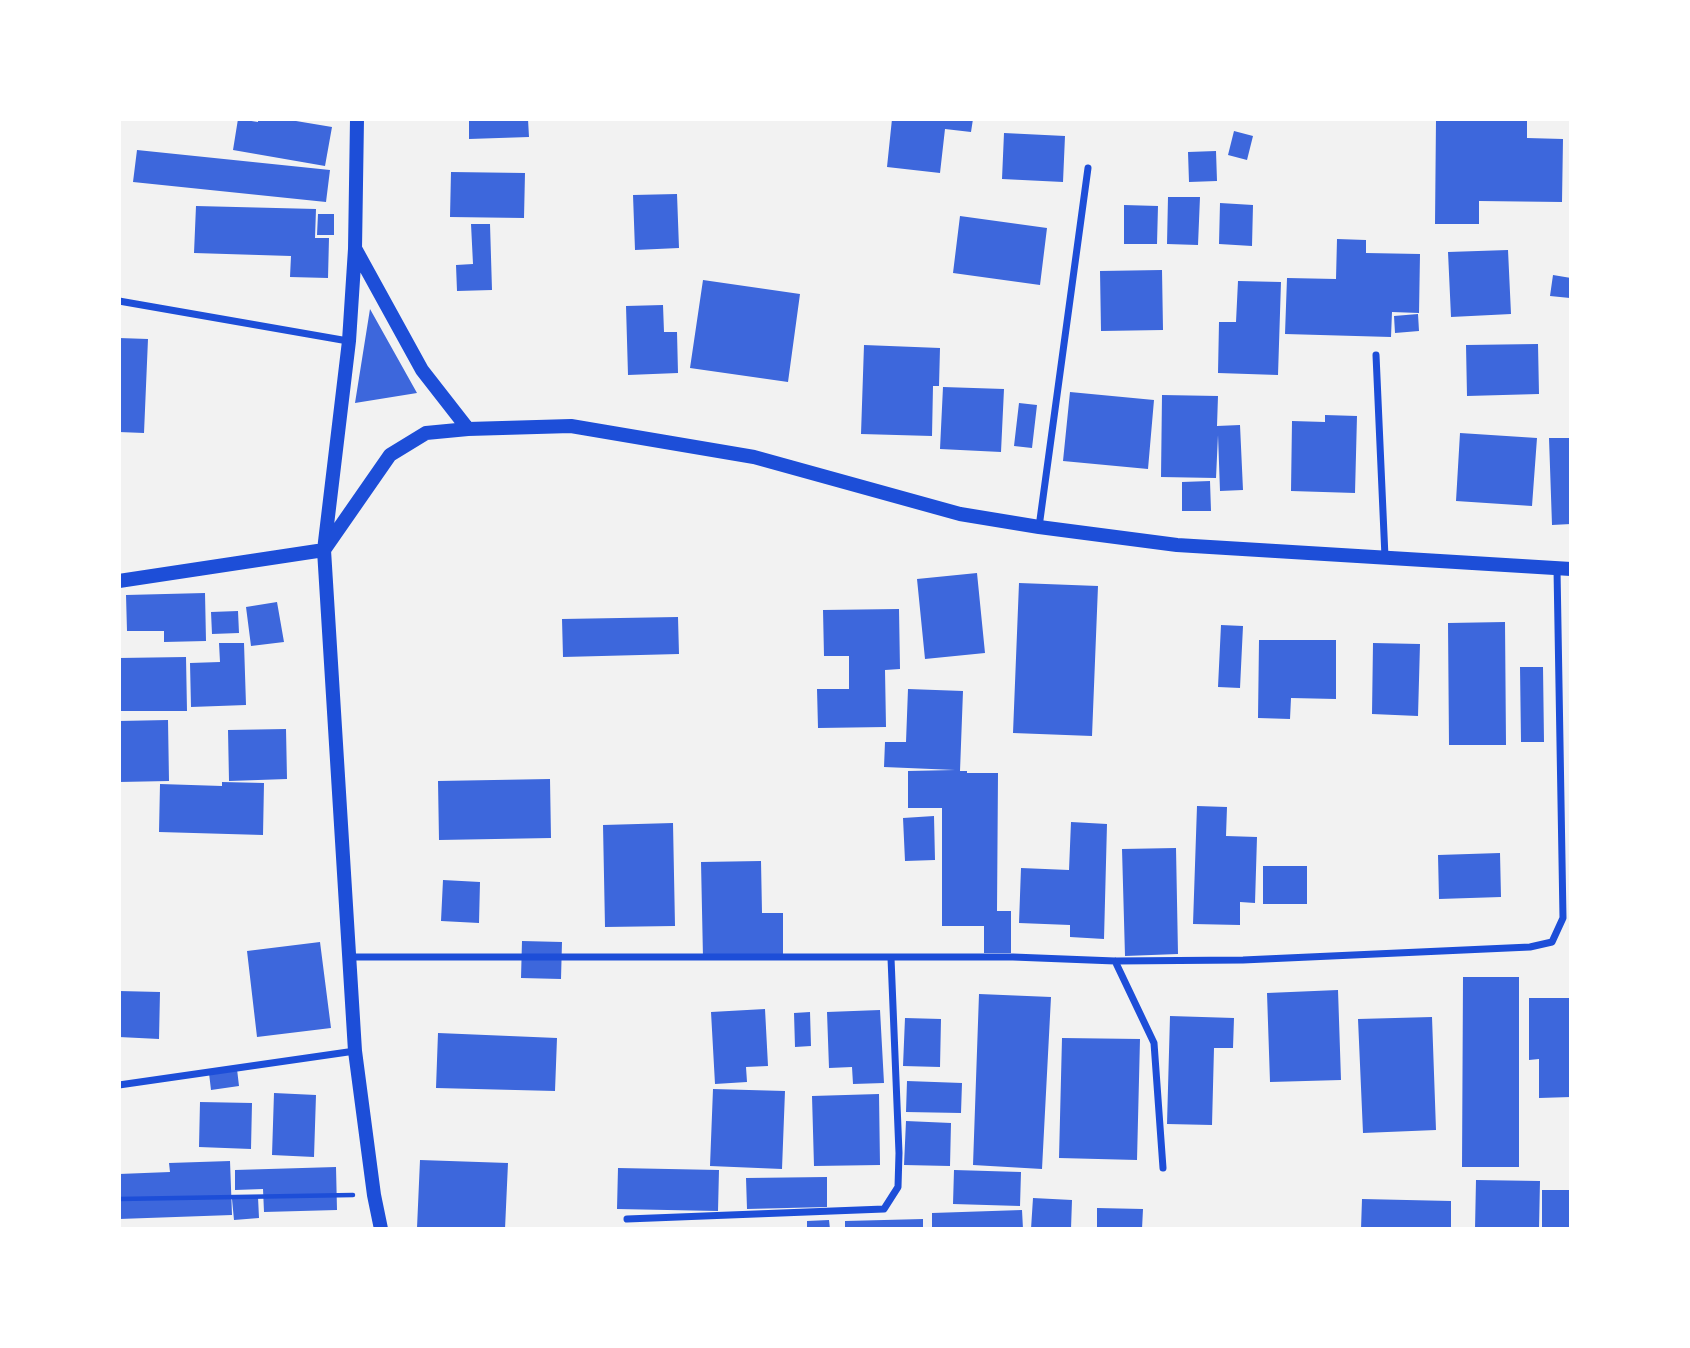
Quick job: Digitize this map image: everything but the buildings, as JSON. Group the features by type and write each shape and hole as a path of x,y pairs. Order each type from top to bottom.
{"main road":[{"path":"357,119 355,249 349,341 324,550 355,1051 381,1229"},
{"path":"355,249 422,370 468,429"},
{"path":"119,581 324,550 390,455 426,433 571,426 754,457 960,514 1039,527 1177,545 1564,569"}],"street":[{"path":"1039,527 1088,168"},
{"path":"119,301 349,341"},
{"path":"1376,355 1385,558"},
{"path":"348,957 1013,957 1115,961 1257,960 1530,947 1552,942 1563,918 1564,569"},
{"path":"627,1219 884,1209 898,1187 899,1153 891,958"},
{"path":"1115,961 1154,1043 1163,1168"},
{"path":"119,1084 355,1051"}],"path":[{"path":"119,1199 374,1195"}]}
